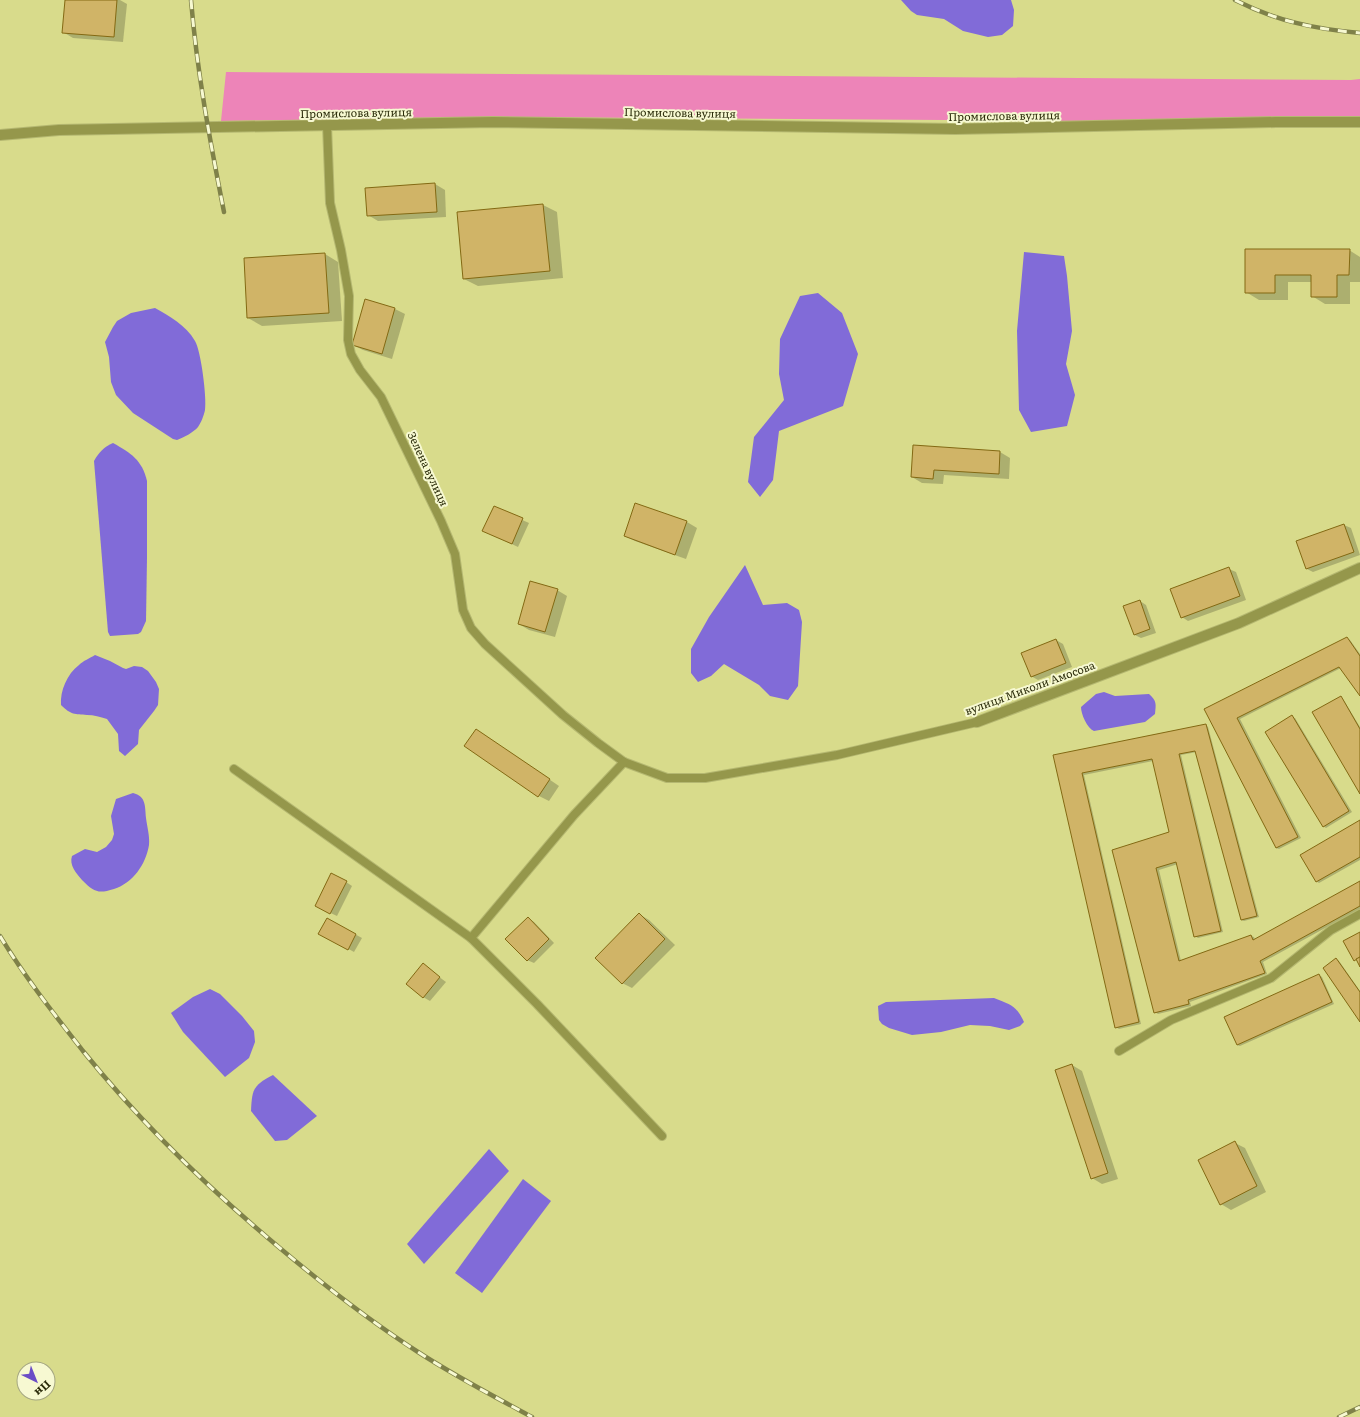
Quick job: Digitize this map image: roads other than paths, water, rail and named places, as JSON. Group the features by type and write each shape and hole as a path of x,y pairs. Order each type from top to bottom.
{"street":[{"name":"Промислова вулиця","path":"0,135 59,130 493,122 955,129 1276,122 1360,122"},
{"name":"вулиця Миколи Амосова","path":"977,722 1239,623 1360,568"}],"lane":[{"name":"Зелена вулиця","path":"328,125 330,203 341,250 349,296 348,340 351,354 360,370 381,397 441,521 455,554 463,610 471,628 485,644 563,715 592,739 624,762"},
{"name":"вулиця Миколи Амосова","path":"624,762 667,778 705,778 837,755 977,722"},
{"path":"471,938 574,815 624,762"},
{"path":"234,769 471,938 537,1004 662,1136"},
{"path":"1119,1051 1170,1020 1271,978 1331,930 1360,914"}],"railway":[{"path":"191,0 200,80 224,212"},
{"path":"1235,0 1281,19 1296,23 1360,33"},
{"path":"0,936 40,995 105,1078 177,1155 228,1203 314,1276 383,1328 418,1352 474,1386 532,1417"},
{"path":"1339,1417 1360,1407"}]}
